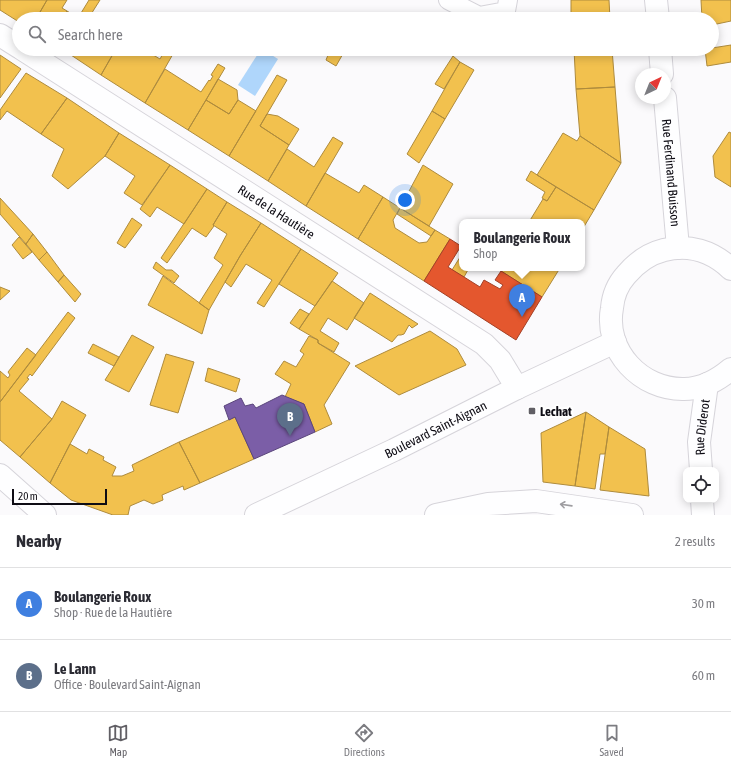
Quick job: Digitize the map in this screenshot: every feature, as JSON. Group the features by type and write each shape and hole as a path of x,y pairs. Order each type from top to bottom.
{"street":[{"path":"656,0 657,12"},
{"path":"0,35 12,43"},
{"name":"Rue de la Hautière","path":"33,56 484,344 500,360 517,388"},
{"path":"661,56 662,68"},
{"name":"Rue Ferdinand Buisson","path":"665,104 678,248"},
{"path":"731,269 719,259 695,249 678,248 659,252 646,257 631,268 620,283 613,300 611,314 612,330 619,352 631,368 645,379 653,383 664,387 686,389 707,384 716,380 731,369"},
{"name":"Boulevard Saint-Aignan","path":"256,515 394,450 517,388 615,342"},
{"name":"Rue Diderot","path":"700,467 699,442 707,384"},
{"path":"0,475 45,515"},
{"path":"436,515 488,504 536,501 632,515"},
{"path":"702,503 703,515"}],"lane":[{"path":"448,0 471,12"},
{"path":"501,12 506,11 508,0"}],"water":[{"path":"257,56 273,56 278,59 255,96 238,85"}],"building: Homes":[{"path":"0,0 47,0 40,12 12,12 12,18 0,10"},
{"path":"47,0 67,0 62,8 66,12 40,12"},
{"path":"89,0 100,0 92,12 82,12"},
{"path":"571,0 609,0 610,12 571,12"},
{"path":"701,0 731,0 731,21 719,24 719,12 702,12"},
{"path":"731,45 731,62 707,66 706,56 719,56 719,47"},
{"path":"0,55 21,69 0,98"},
{"path":"72,56 112,56 101,75"},
{"path":"112,56 155,56 160,59 162,56 172,56 145,103 101,75"},
{"path":"328,56 342,56 336,66 326,60"},
{"path":"453,56 460,62 444,89 435,84"},
{"path":"574,56 613,56 615,87 576,89"},
{"path":"460,62 474,70 445,119 432,111"},
{"path":"218,64 225,68 188,130 145,103 165,69 201,92 209,80 210,81 213,76 211,75"},
{"path":"26,73 67,98 41,134 7,111 0,120 0,110"},
{"path":"277,75 287,80 260,126 289,145 268,181 229,156"},
{"path":"218,79 237,90 238,100 229,114 206,100"},
{"path":"615,87 621,163 580,136 576,89"},
{"path":"67,98 119,133 105,156 68,189 52,176 64,149 41,134"},
{"path":"206,100 229,114 238,100 256,111 229,156 188,130"},
{"path":"432,111 445,119 419,163 407,154"},
{"path":"267,114 278,116 299,129 289,145 260,126"},
{"path":"729,132 731,133 731,187 715,177 713,156"},
{"path":"119,133 170,165 142,205 124,193 135,176 105,156"},
{"path":"563,133 577,141 580,136 621,163 594,210 537,175"},
{"path":"333,137 343,143 306,206 268,181 287,149 314,167"},
{"path":"170,165 207,189 184,224 157,207 150,217 140,209"},
{"path":"423,165 453,184 429,226 400,208"},
{"path":"531,171 556,187 547,201 542,198 545,192 526,180"},
{"path":"325,173 359,193 364,185 383,197 358,239 306,206"},
{"path":"556,187 594,210 585,225 585,219 531,219 543,199 547,201"},
{"path":"207,189 227,202 213,225 214,226 206,237 192,228 167,263 161,258"},
{"path":"383,197 400,208 393,220 395,228 419,243 427,242 435,230 450,239 424,281 358,239"},
{"path":"0,198 33,234 26,244 0,214"},
{"path":"227,202 261,223 209,310 199,303 223,265 214,258 227,234 213,225"},
{"path":"400,208 435,230 431,236 397,214"},
{"path":"132,218 142,225 125,248 117,243"},
{"path":"261,223 301,249 264,307 257,303 272,280 246,264 231,287 225,282"},
{"path":"33,234 47,252 39,260 26,244"},
{"path":"19,237 32,252 23,259 12,245"},
{"path":"301,249 338,273 315,306 279,284"},
{"path":"47,252 64,275 58,282 39,260"},
{"path":"459,259 459,271 467,271 464,277 452,270"},
{"path":"156,262 166,270 172,270 179,276 174,283 153,268"},
{"path":"501,271 558,271 542,297"},
{"path":"64,275 81,294 75,302 58,282"},
{"path":"163,276 209,310 202,334 148,305"},
{"path":"332,281 364,303 347,330 328,318 320,331 339,343 334,352 318,343 318,340 299,329"},
{"path":"0,287 10,291 0,300"},
{"path":"370,293 418,324 412,328 409,325 404,334 398,335 392,342 354,318"},
{"path":"300,309 309,314 299,329 290,323"},
{"path":"68,312 75,318 32,376 30,374 27,378 29,379 19,391 52,419 20,457 0,440 0,402"},
{"path":"430,331 457,349 466,365 399,395 355,366"},
{"path":"132,335 154,347 129,392 105,380"},
{"path":"309,336 318,340 318,343 350,363 324,405 332,424 315,432 304,404 285,397 291,384 275,374 284,361 296,367 304,354 300,351"},
{"path":"93,344 119,357 114,366 88,353"},
{"path":"27,348 36,355 0,402 0,371 8,378 10,375 8,372"},
{"path":"166,354 194,362 178,413 150,405"},
{"path":"208,368 240,379 236,392 205,381"},
{"path":"62,401 86,415 50,483 20,457 52,419"},
{"path":"586,412 575,486 543,482 541,433"},
{"path":"586,412 609,427 605,454 600,454 595,489 575,486"},
{"path":"235,417 254,459 200,483 179,442"},
{"path":"609,427 645,449 649,496 600,490"},
{"path":"179,442 200,483 184,490 183,486 162,495 163,500 153,504 144,500 130,506 128,515 113,515 71,500 50,483 70,444 87,454 89,449 104,457 103,460 116,467 112,476 122,476 134,471 132,465"}],"building: Shops":[{"path":"450,239 459,245 459,249 448,267 480,287 484,280 500,289 503,285 495,280 501,271 542,297 516,340 424,281"}],"building: Offices":[{"path":"282,395 304,404 315,432 254,459 235,417 229,420 224,406 241,398 245,406 253,404 256,408"}],"place":[{"name":"Boulangerie Roux","path":"522,317"},
{"name":"Lechat","path":"532,411"},
{"name":"Le Lann","path":"290,436"}]}
